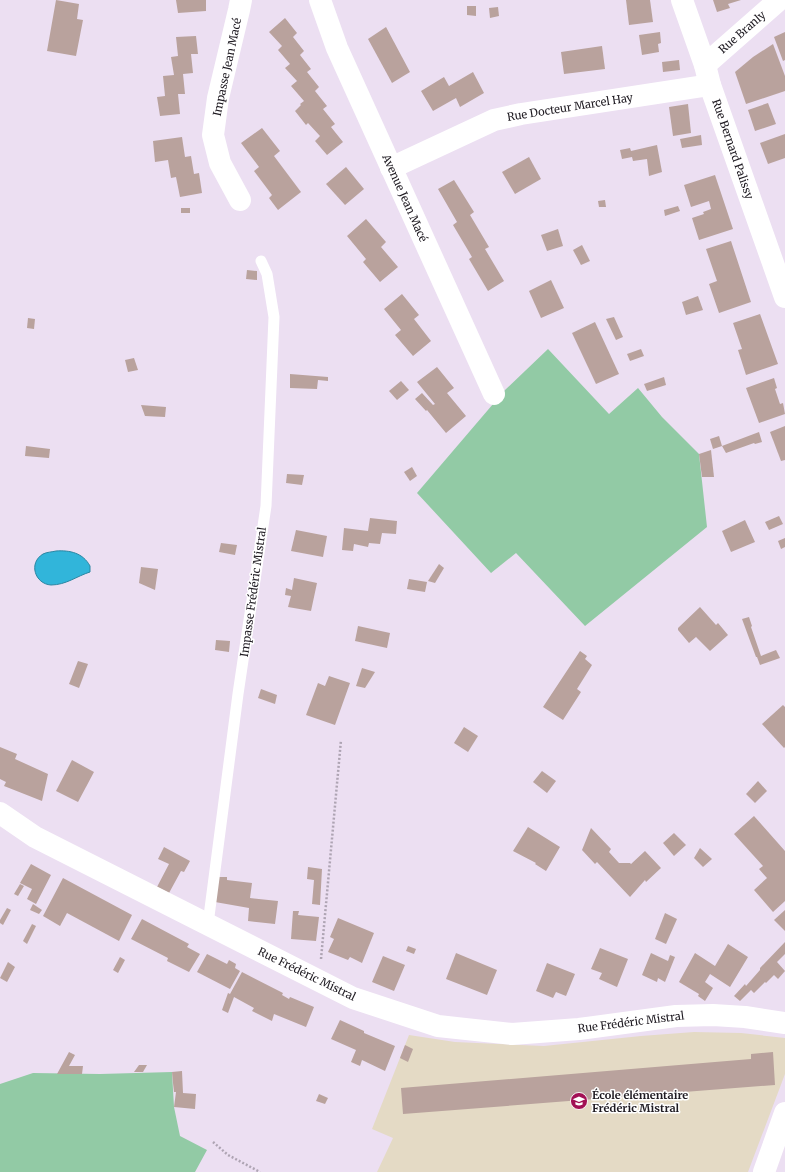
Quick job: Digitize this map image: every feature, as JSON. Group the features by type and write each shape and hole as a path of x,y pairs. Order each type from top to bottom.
{"street":[{"name":"Impasse Jean Macé","path":"240,200 220,162 213,134 218,98 241,0"},
{"name":"Avenue Jean Macé","path":"320,0 337,48 494,394"},
{"name":"Rue Bernard Palissy","path":"682,0 785,297"},
{"name":"Rue Branly","path":"708,75 779,0"},
{"name":"Rue Docteur Marcel Hay","path":"391,168 494,120 708,75"},
{"name":"Rue Frédéric Mistral","path":"0,813 35,837 353,998 438,1026 512,1034 580,1029 676,1016 713,1015 745,1017 785,1023"},
{"path":"764,1172 785,1113"}],"lane":[{"name":"Impasse Frédéric Mistral","path":"208,924 238,694 266,506 274,317 267,274 261,261"}],"path":[{"path":"319,981 341,740"},
{"path":"213,1142 228,1155 260,1172"}],"shaded area":[{"name":"École élémentaire Frédéric Mistral","path":"694,1032 741,1033 785,1038 785,1074 748,1172 377,1172 393,1138 372,1129 409,1035 455,1042 544,1046"}],"green space":[{"path":"548,349 609,414 638,388 662,417 699,454 707,527 585,626 516,553 491,573 417,493 505,390"},
{"path":"172,1072 174,1107 180,1136 207,1150 195,1172 0,1172 0,1084 33,1073 100,1074"}],"water":[{"path":"56,551 66,551 80,555 90,566 90,572 56,585 45,584 37,577 35,572 36,562 43,554"}],"building":[{"path":"56,0 79,4 77,19 83,20 76,56 47,51"},
{"path":"176,0 206,0 206,11 178,13"},
{"path":"626,0 650,0 653,22 629,25"},
{"path":"713,0 741,0 728,4 730,8 717,12"},
{"path":"467,6 476,6 476,16 467,15"},
{"path":"498,7 499,16 490,18 489,8"},
{"path":"285,18 297,33 293,37 304,51 300,55 311,69 307,72 319,87 315,91 327,106 323,109 335,124 331,127 343,142 327,155 315,141 320,136 308,123 306,125 295,111 304,101 291,86 297,81 285,68 290,64 278,50 282,46 269,32"},
{"path":"386,27 410,72 392,83 368,39"},
{"path":"660,32 661,43 658,44 659,52 642,55 639,35"},
{"path":"785,32 785,60 783,61 774,37"},
{"path":"196,36 198,54 191,54 193,73 183,74 185,94 178,94 180,114 160,116 157,97 165,96 163,76 174,75 171,57 178,56 176,37"},
{"path":"773,44 785,76 785,91 746,104 735,72 753,57"},
{"path":"602,46 605,69 564,74 561,52"},
{"path":"679,60 680,70 663,72 662,62"},
{"path":"473,72 484,93 460,107 456,98 433,111 421,91 444,77 449,86"},
{"path":"768,103 776,124 755,131 748,110"},
{"path":"688,104 691,133 673,136 669,107"},
{"path":"262,128 280,151 274,156 301,192 278,210 269,198 272,195 254,171 259,167 241,143"},
{"path":"785,134 785,158 768,164 760,143"},
{"path":"701,135 702,145 682,148 680,139"},
{"path":"182,137 185,157 191,156 194,174 199,173 202,193 180,197 176,177 171,178 168,160 155,162 153,141"},
{"path":"657,145 662,172 649,176 647,159 633,161 632,157 622,159 620,150 630,148 631,151"},
{"path":"529,157 541,179 515,194 502,172"},
{"path":"346,167 364,189 345,205 326,184"},
{"path":"715,175 733,229 699,240 692,218 704,214 703,212 711,209 709,201 691,207 684,185"},
{"path":"454,180 474,212 470,215 489,247 485,249 504,281 488,291 469,259 472,257 453,225 457,222 438,189"},
{"path":"605,200 606,207 599,207 598,201"},
{"path":"678,206 680,211 665,216 664,210"},
{"path":"181,208 190,208 190,213 181,213"},
{"path":"366,219 386,242 381,247 398,267 380,282 363,262 366,259 347,236"},
{"path":"558,229 563,246 547,251 541,235"},
{"path":"731,241 751,302 719,313 709,284 717,281 706,249"},
{"path":"582,245 590,261 581,265 573,250"},
{"path":"247,270 257,271 257,280 246,279"},
{"path":"551,280 564,308 541,318 529,291"},
{"path":"402,294 419,315 414,319 431,341 413,356 395,335 401,330 384,309"},
{"path":"698,296 703,310 686,315 682,302"},
{"path":"760,314 778,364 746,375 738,350 742,349 733,323"},
{"path":"614,317 623,337 616,340 606,319"},
{"path":"28,318 35,319 34,329 27,328"},
{"path":"595,322 619,374 596,384 572,333"},
{"path":"641,349 644,356 630,361 627,354"},
{"path":"134,358 138,370 128,372 125,360"},
{"path":"437,367 454,388 447,393 466,416 446,433 427,410 426,411 415,399 422,393 433,405 435,404 417,382"},
{"path":"290,374 328,377 328,381 318,380 317,389 290,388"},
{"path":"664,377 666,385 647,391 644,384"},
{"path":"774,378 777,388 775,389 780,404 783,403 785,414 759,423 746,388"},
{"path":"401,381 409,390 397,400 389,391"},
{"path":"141,405 166,407 165,417 145,416"},
{"path":"785,426 785,460 781,461 770,432"},
{"path":"759,432 762,442 754,443 726,453 722,446"},
{"path":"719,436 722,446 713,449 710,439"},
{"path":"26,446 50,449 49,458 25,456"},
{"path":"711,450 714,477 702,477 699,454"},
{"path":"412,467 417,476 410,481 404,472"},
{"path":"287,474 304,475 302,485 286,483"},
{"path":"779,516 783,524 769,530 765,522"},
{"path":"370,518 397,521 396,534 382,533 380,544 369,543 368,547 354,544 353,551 342,550 344,528 368,531"},
{"path":"745,520 755,542 731,552 722,531"},
{"path":"296,530 327,536 323,557 291,551"},
{"path":"785,538 785,547 781,549 778,541"},
{"path":"221,543 237,545 235,555 219,552"},
{"path":"439,564 444,568 435,583 428,581"},
{"path":"141,567 158,569 155,590 139,583"},
{"path":"294,578 317,583 311,611 288,607 291,596 285,595 286,588 292,590"},
{"path":"409,579 427,582 425,592 407,589"},
{"path":"700,607 716,625 718,623 728,635 710,651 696,637 689,643 678,630 678,628"},
{"path":"749,617 761,656 776,650 780,658 760,665 742,619"},
{"path":"358,626 390,633 387,648 355,641"},
{"path":"216,640 230,641 229,652 215,650"},
{"path":"580,651 587,656 585,659 592,665 577,689 581,692 563,720 543,707"},
{"path":"78,661 88,664 79,688 69,684"},
{"path":"362,668 375,672 365,688 356,686"},
{"path":"329,676 350,683 335,725 306,715 318,683 325,686"},
{"path":"261,689 277,695 275,704 258,698"},
{"path":"783,705 785,707 784,748 762,724"},
{"path":"464,727 478,736 468,752 454,743"},
{"path":"0,747 17,754 15,759 48,774 42,801 4,786 6,782 0,779"},
{"path":"72,760 94,772 78,802 56,791"},
{"path":"542,771 556,781 547,793 533,782"},
{"path":"758,781 767,791 755,803 746,794"},
{"path":"754,816 785,851 785,901 773,912 754,890 767,878 759,869 763,866 734,834"},
{"path":"528,827 560,847 546,871 535,864 536,863 513,851"},
{"path":"591,828 611,849 609,852 619,863 631,864 645,851 661,868 646,882 645,880 630,897 597,862 595,864 582,850"},
{"path":"674,833 686,845 674,856 663,843"},
{"path":"164,847 190,861 184,872 181,871 169,893 157,887 169,864 158,859"},
{"path":"700,848 712,859 703,867 694,858"},
{"path":"31,864 51,875 36,904 27,899 32,889 20,883"},
{"path":"308,867 322,869 320,905 312,904 314,880 307,879"},
{"path":"219,877 227,877 227,880 252,883 250,898 278,901 275,924 248,921 249,908 215,902"},
{"path":"63,878 132,915 119,941 67,913 60,926 43,916"},
{"path":"20,884 24,886 18,896 14,894"},
{"path":"33,904 42,910 39,914 30,910"},
{"path":"7,908 11,910 3,925 0,923 0,920"},
{"path":"785,910 785,931 774,920"},
{"path":"293,911 299,911 298,915 319,917 316,941 291,939"},
{"path":"665,913 677,919 666,944 655,939"},
{"path":"338,918 374,933 362,963 350,957 348,960 328,952 334,939 330,937"},
{"path":"142,919 189,944 187,947 200,954 189,972 167,961 168,958 131,939"},
{"path":"32,924 36,926 27,944 23,941"},
{"path":"785,942 785,954 777,962 785,971 778,979 774,975 754,993 751,990 740,1001 734,996 745,984 746,986 760,970 760,968"},
{"path":"728,944 748,957 730,987 710,974 705,982 713,988 705,1001 698,996 699,994 679,982 695,953 715,966"},
{"path":"408,946 416,949 414,954 406,951"},
{"path":"600,948 628,959 617,987 599,979 602,973 591,969"},
{"path":"456,953 497,970 487,995 446,979"},
{"path":"651,953 668,961 670,955 675,957 665,982 658,978 657,982 642,975"},
{"path":"207,954 227,964 229,960 236,964 235,968 240,971 230,989 197,972"},
{"path":"383,956 405,965 394,991 372,982"},
{"path":"120,957 125,960 118,973 113,970"},
{"path":"8,962 15,967 7,982 0,978"},
{"path":"547,963 575,974 566,996 556,992 553,998 536,991"},
{"path":"242,972 283,993 282,995 289,999 290,997 314,1007 306,1027 274,1014 272,1021 252,1011 254,1008 234,997 228,1013 222,1010 228,993 230,994"},
{"path":"340,1020 364,1031 364,1033 395,1046 385,1071 362,1060 360,1066 351,1062 356,1050 331,1039"},
{"path":"405,1045 413,1049 408,1062 400,1058"},
{"path":"69,1052 75,1055 69,1066 83,1066 82,1074 57,1074"},
{"path":"773,1052 775,1085 403,1114 401,1088 751,1059 751,1054"},
{"path":"139,1065 147,1065 143,1072 134,1072"},
{"path":"182,1071 183,1093 196,1094 195,1109 174,1107 176,1092 174,1092 172,1072"},
{"path":"319,1094 328,1098 325,1104 316,1101"}],"place":[{"name":"École élémentaire Frédéric Mistral","path":"579,1101"}]}
